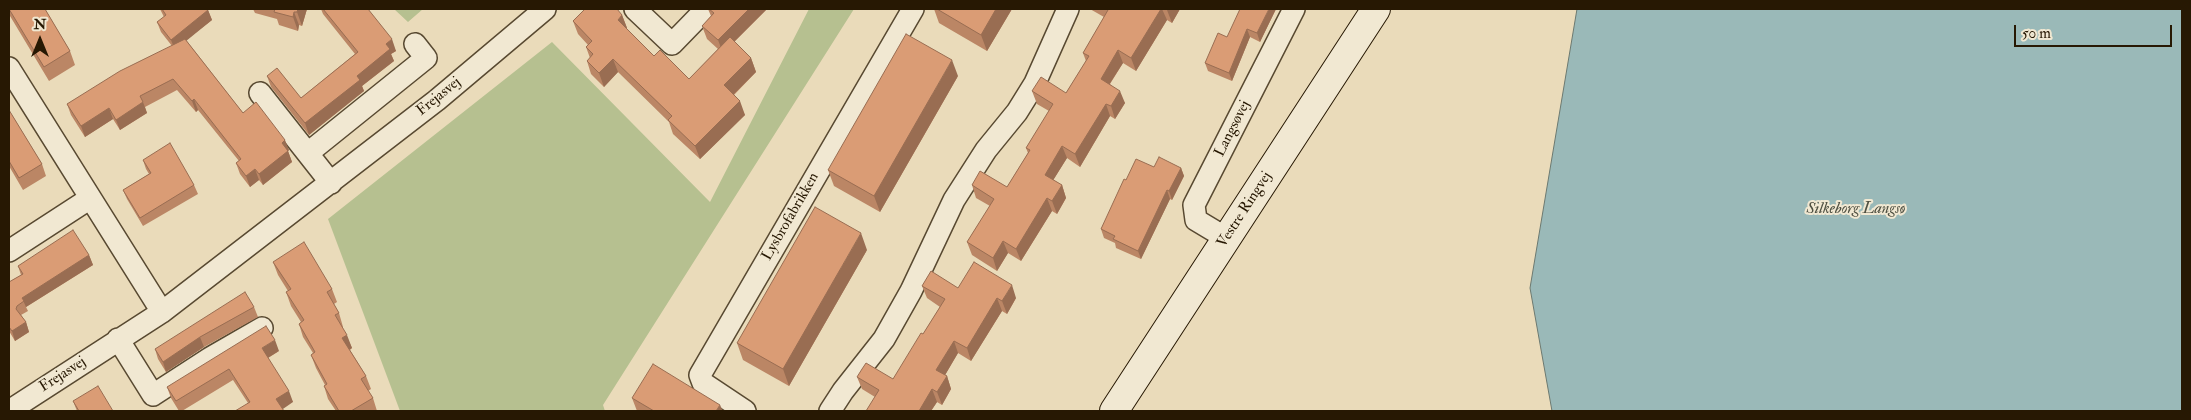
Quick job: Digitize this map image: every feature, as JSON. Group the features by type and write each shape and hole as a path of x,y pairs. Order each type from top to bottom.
{"main road":[{"name":"Vestre Ringvej","path":"1114,411 1376,9"}],"street":[{"name":"Frejasvej","path":"9,411 162,312 437,100 545,9"},
{"path":"635,9 672,44 706,9"},
{"name":"Lysbrofabrikken","path":"745,411 703,384 700,375 913,9"},
{"path":"830,411 843,391 884,339 911,291 954,200 986,150 1017,112 1035,83 1068,9"},
{"name":"Langsøvej","path":"1226,238 1196,220 1194,205 1294,9"},
{"path":"308,153 426,58 415,44"},
{"path":"9,68 89,199 162,312"},
{"path":"260,93 331,183"},
{"path":"9,251 89,199"},
{"path":"118,339 156,403 210,358 262,328"}],"green space":[{"path":"394,9 423,9 408,22"},
{"path":"809,9 854,9 603,405 605,411 400,411 328,219 552,42 710,202"}],"water":[{"name":"Silkeborg Langsø","path":"1577,9 2182,9 2182,411 1552,411 1530,288"}],"building":[{"path":"9,9 45,9 70,51 44,67"},
{"path":"162,9 208,10 171,40 157,22 166,15"},
{"path":"275,9 298,9 297,12 294,12 293,17 274,12"},
{"path":"323,9 368,9 392,39 386,44 390,49 357,76 360,80 305,123 267,76 277,68 301,98 358,52"},
{"path":"585,9 617,9 622,15 618,20 654,56 660,50 689,79 730,37 751,58 724,85 740,101 695,146 668,120 672,116 613,59 599,73 587,61 593,54 586,47 592,41 573,21"},
{"path":"709,9 749,9 718,40 702,26 714,13"},
{"path":"937,9 996,9 981,35"},
{"path":"1107,9 1161,9 1131,58 1118,50 1101,79 1120,91 1111,106 1106,104 1075,154 1062,146 1045,175 1062,185 1052,201 1047,198 1016,249 1003,241 993,258 967,242 994,199 972,185 980,171 1007,187 1030,150 1026,148 1053,104 1032,91 1041,77 1066,93 1089,56 1083,53"},
{"path":"1240,9 1269,9 1257,33 1247,29 1229,73 1205,63 1218,33 1227,37"},
{"path":"906,34 952,60 874,196 828,170"},
{"path":"185,39 243,113 256,102 285,140 282,143 288,151 259,174 255,169 246,176 236,163 241,159 194,99 192,101 173,79 140,96 143,102 116,120 109,108 81,126 67,104 120,71"},
{"path":"9,110 42,164 19,178 9,161"},
{"path":"170,143 194,185 140,218 123,190 151,173 143,160"},
{"path":"1159,157 1181,168 1169,191 1167,190 1138,251 1113,239 1115,236 1101,229 1124,179 1126,180 1136,159 1154,167"},
{"path":"815,207 861,233 783,369 737,343"},
{"path":"73,230 89,255 22,298 24,301 16,309 26,322 12,331 9,327 9,282 23,274 18,266"},
{"path":"304,242 332,289 327,292 339,313 335,315 347,335 342,338 366,376 361,379 373,398 351,411 339,411 324,386 327,384 311,355 315,352 299,324 304,320 286,292 291,289 273,262"},
{"path":"974,262 1012,285 1002,301 997,298 967,348 954,341 936,370 947,376 937,392 932,389 919,411 866,411 879,390 857,377 866,363 893,379 921,333 923,334 945,299 922,286 931,271 958,288"},
{"path":"245,292 254,307 200,337 163,362 155,349"},
{"path":"266,326 275,340 262,348 289,391 276,399 284,411 235,411 250,402 229,369 176,401 167,387"},
{"path":"653,364 720,405 716,411 654,411 632,398"},
{"path":"98,386 113,411 79,411 73,401"}]}
